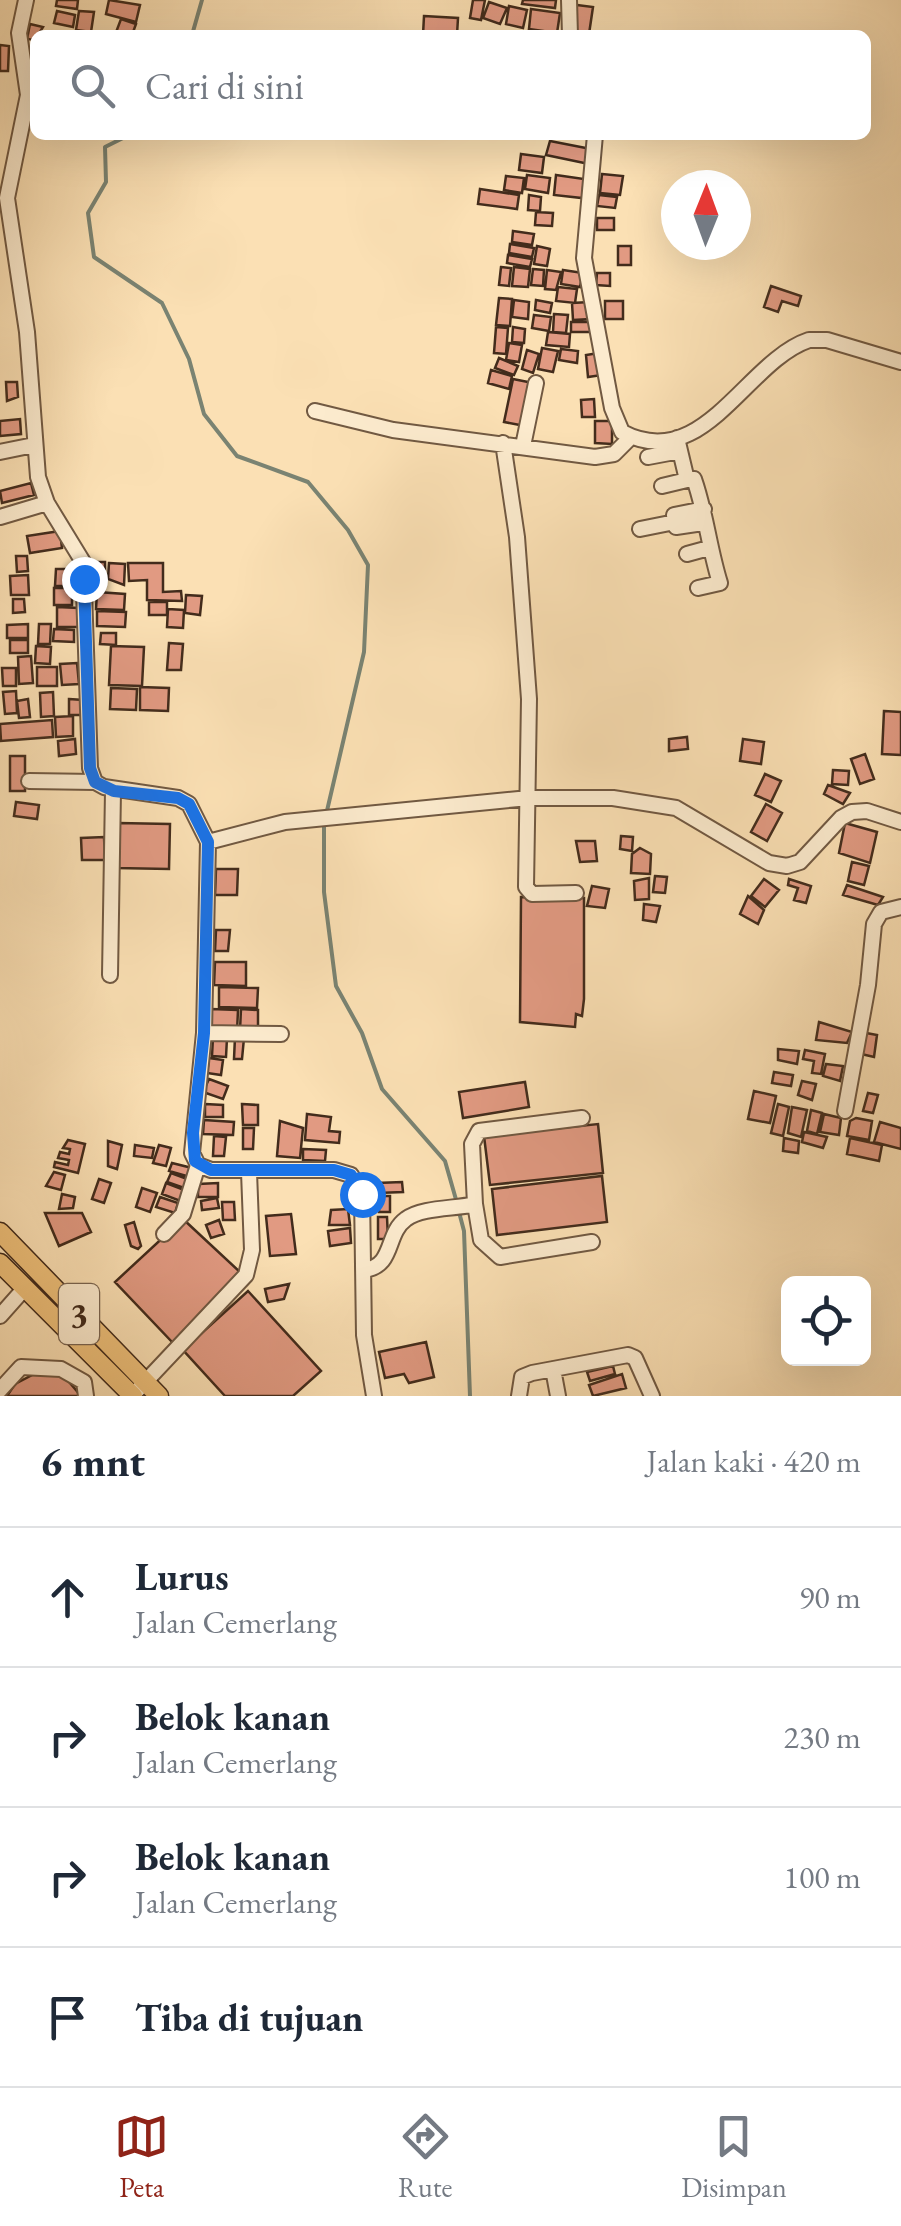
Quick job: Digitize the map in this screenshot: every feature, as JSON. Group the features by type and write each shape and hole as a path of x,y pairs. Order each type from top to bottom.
{"main road":[{"name":"3","path":"0,1232 142,1392"},
{"name":"3","path":"0,1263 102,1366 142,1392"}],"street":[{"path":"26,0 19,33 28,95 7,198 27,332 34,445 47,504 83,562 90,768 95,782"},
{"path":"570,0 570,30"},
{"path":"595,140 584,258 612,408 622,432 679,444"},
{"path":"648,457 679,444 788,352 808,340 827,340 901,362"},
{"path":"523,446 536,384"},
{"path":"315,410 393,430 601,458 620,450 632,437"},
{"path":"502,443 517,537 529,699 527,891 576,893"},
{"path":"679,444 687,480"},
{"path":"0,452 34,445"},
{"path":"662,486 694,479 720,582 698,588"},
{"path":"0,517 47,504"},
{"path":"640,529 675,522 674,515 704,516"},
{"path":"687,554 710,548"},
{"path":"29,780 95,782 114,791 178,798 189,804 208,842 204,1033 192,1143 198,1165 183,1214 164,1234"},
{"path":"110,975 114,791"},
{"path":"208,842 285,822 529,798 665,803 780,866 800,862 841,818 852,812 867,811 901,822"},
{"path":"845,1112 868,985 874,924 881,912 901,907"},
{"path":"204,1033 281,1034"},
{"path":"582,1118 476,1134 476,1204 481,1240 500,1257 592,1242"},
{"path":"198,1165 249,1172 334,1170 351,1175 362,1194 364,1335 374,1396"},
{"path":"142,1392 246,1275 252,1250 249,1172"},
{"path":"364,1270 377,1268 385,1259 399,1226 409,1216 476,1204"},
{"path":"0,1316 24,1288"},
{"path":"519,1396 522,1377 628,1355 634,1358 652,1396"},
{"path":"0,1390 21,1368 62,1369 85,1389 102,1366"},
{"path":"553,1369 558,1396"}],"building":[{"path":"57,0 78,0 77,9 56,6"},
{"path":"109,0 140,5 136,22 106,14"},
{"path":"473,0 485,0 481,20 470,18"},
{"path":"523,0 556,0 555,8 522,4"},
{"path":"489,2 507,8 500,24 483,18"},
{"path":"577,5 593,7 590,30 573,30"},
{"path":"509,6 527,10 523,28 506,24"},
{"path":"531,9 560,13 557,30 529,29"},
{"path":"57,11 75,15 73,27 54,23"},
{"path":"79,11 94,12 91,30 76,30"},
{"path":"424,16 458,18 457,30 423,30"},
{"path":"121,19 136,24 134,30 117,30"},
{"path":"30,24 43,27 30,30 27,39"},
{"path":"0,45 9,46 8,71 0,71"},
{"path":"550,141 591,149 589,164 546,155"},
{"path":"521,154 544,157 542,173 519,170"},
{"path":"602,174 623,176 620,195 600,193"},
{"path":"527,175 550,178 548,193 525,189"},
{"path":"556,175 584,179 582,198 554,195"},
{"path":"506,176 524,178 522,193 504,190"},
{"path":"480,189 519,195 517,209 478,204"},
{"path":"529,195 541,197 540,211 528,210"},
{"path":"599,195 617,197 615,208 597,206"},
{"path":"536,212 553,213 552,226 535,225"},
{"path":"597,218 614,218 614,230 597,230"},
{"path":"513,231 534,234 532,245 512,242"},
{"path":"510,244 534,248 532,257 509,253"},
{"path":"537,246 550,249 547,266 534,264"},
{"path":"618,246 631,246 631,265 618,265"},
{"path":"508,255 532,259 530,267 507,263"},
{"path":"501,267 511,268 509,286 499,285"},
{"path":"514,267 530,269 528,287 512,286"},
{"path":"533,269 544,270 543,286 531,285"},
{"path":"547,270 561,272 556,290 545,289"},
{"path":"563,270 583,273 580,287 561,284"},
{"path":"597,273 610,273 610,286 596,285"},
{"path":"771,286 801,296 798,306 782,301 778,312 764,307"},
{"path":"558,287 577,289 575,303 556,301"},
{"path":"499,298 512,299 510,326 496,325"},
{"path":"514,300 529,302 528,319 512,317"},
{"path":"536,300 552,303 550,313 535,310"},
{"path":"605,301 623,301 623,319 605,319"},
{"path":"590,302 591,319 573,320 572,303"},
{"path":"554,314 568,315 566,333 553,332"},
{"path":"534,315 551,317 549,331 532,328"},
{"path":"571,322 591,322 591,332 571,332"},
{"path":"496,327 508,328 506,354 494,353"},
{"path":"513,327 525,329 524,343 512,342"},
{"path":"548,332 570,334 569,347 546,345"},
{"path":"509,343 522,345 519,362 506,360"},
{"path":"542,348 558,351 553,372 538,369"},
{"path":"561,349 578,351 577,363 559,360"},
{"path":"527,350 539,354 533,373 522,369"},
{"path":"599,353 602,375 588,377 586,355"},
{"path":"499,358 518,366 514,375 495,368"},
{"path":"491,370 512,376 509,389 488,383"},
{"path":"513,379 533,383 525,426 504,422"},
{"path":"6,382 17,382 18,397 7,401"},
{"path":"594,399 595,417 582,417 581,400"},
{"path":"20,419 21,434 0,436 0,421"},
{"path":"595,421 612,421 612,444 595,443"},
{"path":"31,483 34,495 2,503 0,491"},
{"path":"60,531 62,548 30,553 27,536"},
{"path":"16,556 27,556 28,571 17,572"},
{"path":"94,562 105,562 105,580 94,580"},
{"path":"109,563 125,564 124,585 108,579"},
{"path":"128,563 163,563 163,592 181,591 182,601 147,600 147,580 129,581"},
{"path":"56,569 75,569 75,586 55,586"},
{"path":"28,575 29,595 11,595 10,576"},
{"path":"54,588 72,588 72,605 54,605"},
{"path":"97,592 125,594 124,610 96,609"},
{"path":"186,595 202,596 200,615 185,613"},
{"path":"13,599 24,599 25,612 13,613"},
{"path":"149,602 167,602 167,615 149,615"},
{"path":"57,607 79,608 79,627 57,627"},
{"path":"168,609 184,610 183,628 167,627"},
{"path":"97,611 126,612 125,627 97,626"},
{"path":"28,624 28,638 7,638 7,625"},
{"path":"39,624 51,624 50,644 38,644"},
{"path":"54,629 74,630 74,642 53,641"},
{"path":"101,633 116,633 116,645 100,644"},
{"path":"10,640 28,640 28,653 10,653"},
{"path":"169,643 183,644 181,670 167,670"},
{"path":"36,646 51,647 50,664 35,663"},
{"path":"111,646 144,647 142,686 109,685"},
{"path":"31,656 33,683 19,684 18,657"},
{"path":"77,663 79,684 62,685 60,664"},
{"path":"37,667 57,667 57,686 37,686"},
{"path":"2,668 16,668 16,686 3,686"},
{"path":"140,687 169,688 168,711 140,710"},
{"path":"111,688 137,689 136,710 110,709"},
{"path":"16,691 17,713 5,714 3,692"},
{"path":"53,692 54,716 41,717 40,693"},
{"path":"28,699 30,717 19,718 17,701"},
{"path":"69,699 83,700 83,715 69,715"},
{"path":"884,711 901,712 901,755 882,754"},
{"path":"73,716 73,736 56,737 55,717"},
{"path":"52,720 53,737 1,741 0,724"},
{"path":"687,737 688,749 669,751 669,739"},
{"path":"75,739 76,754 59,756 58,741"},
{"path":"743,739 764,742 761,764 740,761"},
{"path":"865,754 874,779 860,784 851,759"},
{"path":"10,756 25,756 25,791 10,791"},
{"path":"833,770 849,771 848,785 832,784"},
{"path":"765,774 781,781 771,802 755,795"},
{"path":"828,785 850,793 843,804 824,794"},
{"path":"16,802 39,805 37,819 14,816"},
{"path":"766,804 782,813 767,841 751,832"},
{"path":"118,823 170,824 169,869 116,868"},
{"path":"845,823 877,832 870,863 839,853"},
{"path":"621,836 633,837 632,851 620,849"},
{"path":"104,837 105,860 82,860 81,838"},
{"path":"576,841 595,841 597,861 580,862"},
{"path":"640,848 651,854 650,874 631,873 632,854"},
{"path":"852,862 869,866 864,885 848,881"},
{"path":"216,869 238,869 237,895 215,895"},
{"path":"655,876 667,877 665,893 653,892"},
{"path":"649,878 649,899 635,900 634,881"},
{"path":"764,879 779,890 765,907 751,896"},
{"path":"789,879 811,886 806,903 794,900 798,888 788,885"},
{"path":"847,885 883,897 878,905 843,895"},
{"path":"592,886 609,889 605,908 587,906"},
{"path":"748,896 764,910 758,924 740,914"},
{"path":"521,897 584,898 584,999 582,1016 576,1014 575,1027 520,1022"},
{"path":"644,904 660,906 656,922 643,920"},
{"path":"216,930 230,930 228,951 215,951"},
{"path":"215,962 246,962 246,986 214,985"},
{"path":"219,987 258,988 257,1008 219,1007"},
{"path":"211,1009 238,1010 237,1032 210,1030"},
{"path":"241,1009 258,1010 258,1031 240,1030"},
{"path":"819,1022 852,1032 847,1043 816,1040"},
{"path":"861,1032 877,1035 874,1057 857,1053"},
{"path":"213,1037 227,1038 226,1057 212,1056"},
{"path":"235,1037 244,1038 242,1059 234,1059"},
{"path":"778,1049 799,1051 797,1064 778,1060"},
{"path":"805,1050 825,1054 821,1074 812,1073 814,1061 803,1059"},
{"path":"209,1058 223,1060 221,1075 207,1073"},
{"path":"826,1064 843,1066 840,1081 823,1076"},
{"path":"774,1072 793,1075 791,1086 772,1083"},
{"path":"209,1079 228,1086 223,1099 203,1092"},
{"path":"802,1081 816,1084 812,1100 798,1095"},
{"path":"525,1082 529,1107 463,1118 459,1092"},
{"path":"754,1091 776,1096 770,1123 748,1119"},
{"path":"868,1093 878,1095 873,1113 863,1111"},
{"path":"205,1104 223,1105 223,1117 205,1117"},
{"path":"242,1104 258,1105 258,1125 243,1125"},
{"path":"778,1104 789,1107 783,1136 771,1133"},
{"path":"792,1107 807,1110 801,1137 788,1133"},
{"path":"811,1110 822,1113 817,1134 807,1131"},
{"path":"307,1114 331,1117 329,1131 340,1132 339,1143 305,1140"},
{"path":"824,1114 841,1118 839,1135 820,1132"},
{"path":"204,1120 234,1122 233,1135 203,1134"},
{"path":"280,1121 303,1128 300,1158 277,1156"},
{"path":"850,1121 872,1121 869,1140 847,1136"},
{"path":"880,1122 901,1128 901,1149 874,1142"},
{"path":"598,1124 603,1173 490,1185 484,1136"},
{"path":"243,1128 254,1128 253,1149 243,1149"},
{"path":"804,1132 827,1137 823,1148 802,1142"},
{"path":"214,1136 226,1137 224,1156 213,1156"},
{"path":"784,1138 799,1141 798,1153 783,1151"},
{"path":"850,1138 882,1145 879,1161 847,1154"},
{"path":"68,1140 85,1144 78,1173 54,1167 55,1162 68,1165 69,1160 58,1158 60,1152 69,1154 70,1149 63,1148"},
{"path":"108,1141 122,1145 117,1169 108,1166"},
{"path":"135,1145 154,1148 152,1158 134,1156"},
{"path":"159,1145 171,1148 166,1166 153,1163"},
{"path":"303,1149 326,1150 325,1161 303,1160"},
{"path":"172,1163 192,1168 190,1177 169,1171"},
{"path":"54,1172 65,1175 61,1190 46,1186"},
{"path":"171,1173 190,1180 187,1189 167,1182"},
{"path":"602,1176 607,1222 497,1235 492,1189"},
{"path":"99,1179 111,1183 104,1203 92,1199"},
{"path":"402,1182 403,1192 378,1193 377,1183"},
{"path":"166,1183 187,1191 183,1202 162,1194"},
{"path":"218,1183 218,1197 198,1197 198,1184"},
{"path":"142,1188 157,1193 150,1212 136,1207"},
{"path":"62,1194 75,1197 73,1208 59,1209"},
{"path":"379,1196 390,1196 390,1212 379,1212"},
{"path":"160,1197 178,1203 175,1213 156,1207"},
{"path":"217,1198 219,1208 202,1210 201,1201"},
{"path":"222,1202 234,1202 235,1220 223,1220"},
{"path":"348,1209 350,1225 329,1225 331,1210"},
{"path":"45,1213 82,1213 91,1232 59,1246"},
{"path":"291,1214 296,1254 270,1256 266,1216"},
{"path":"378,1217 387,1217 388,1239 378,1239"},
{"path":"183,1219 241,1273 173,1343 115,1282"},
{"path":"219,1220 224,1234 211,1238 206,1225"},
{"path":"134,1222 141,1246 138,1249 131,1246 125,1225"},
{"path":"350,1228 351,1243 330,1246 328,1231"},
{"path":"289,1284 284,1299 268,1302 265,1289"},
{"path":"248,1291 321,1371 293,1396 225,1396 183,1350"},
{"path":"426,1342 434,1377 409,1383 404,1374 385,1378 379,1352"},
{"path":"613,1366 615,1374 590,1381 587,1372"},
{"path":"38,1372 64,1376 81,1396 7,1396 15,1384"},
{"path":"622,1374 626,1388 593,1396 589,1385"}],"waterway":[{"path":"193,30 202,0"},
{"path":"119,140 105,147 106,182 88,213 94,257 162,303 189,359 204,414 237,456 308,482 348,530 368,565 364,652 326,815"},
{"path":"324,824 324,892 336,986 362,1033 382,1089 445,1161 457,1203"},
{"path":"459,1212 464,1231 470,1396"}],"route":[{"path":"84,579 90,768 95,782 114,791 178,798 189,804 200,820 208,842 204,1033 193,1133 195,1161 203,1169 211,1170 334,1170 351,1175 362,1194"}]}
